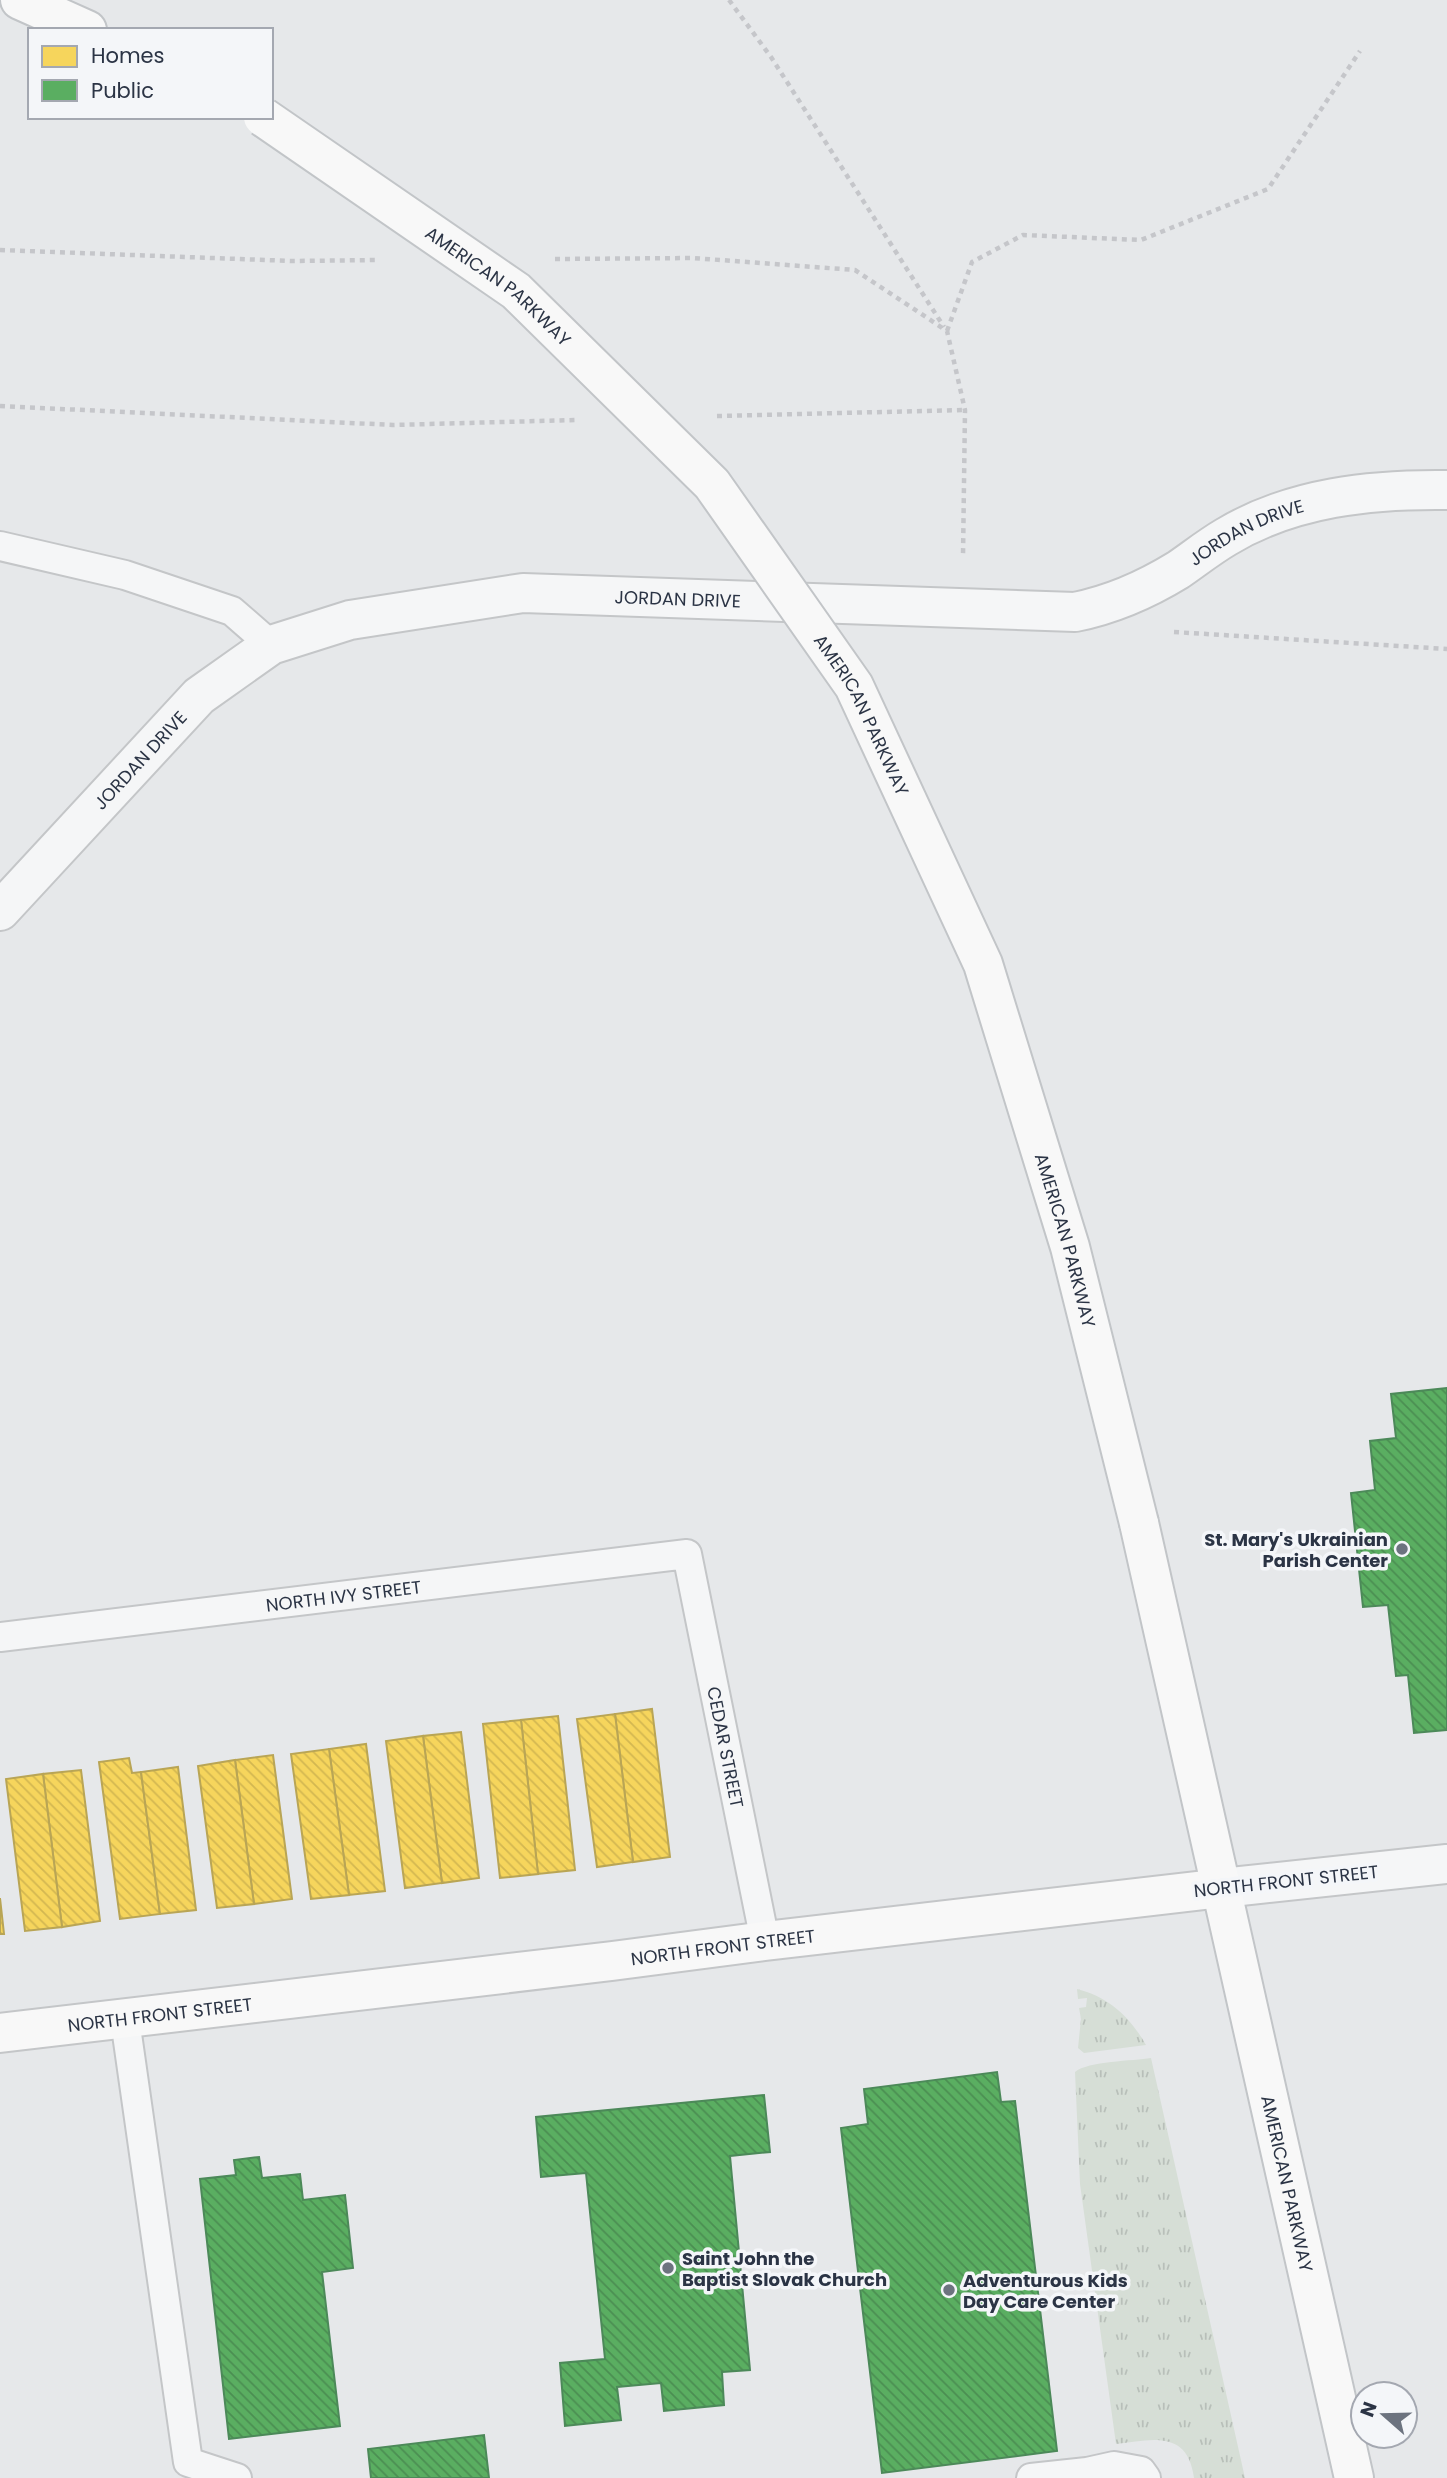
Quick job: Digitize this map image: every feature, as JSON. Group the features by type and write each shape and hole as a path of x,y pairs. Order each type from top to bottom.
{"main road":[{"path":"20,0 83,28"},
{"name":"AMERICAN PARKWAY","path":"266,119 516,290 712,484 854,686 983,964 1070,1247 1139,1523 1354,2478"},
{"name":"NORTH FRONT STREET","path":"0,2033 1222,1888"}],"street":[{"name":"JORDAN DRIVE","path":"0,911 199,696 271,645 351,620 523,593 1078,612 1124,598 1176,571 1228,536 1299,504 1396,489 1447,490"},
{"name":"NORTH FRONT STREET","path":"1222,1888 1447,1864"}],"lane":[{"path":"0,546 125,575 232,611 271,645"},
{"name":"NORTH IVY STREET","path":"0,1637 687,1554"},
{"name":"CEDAR STREET","path":"687,1554 765,1941"},
{"path":"125,2020 188,2462 237,2478"},
{"path":"1031,2478 1114,2466 1141,2471 1146,2478"}],"path":[{"path":"729,0 771,57 947,331 972,262 1023,235 1141,240 1268,189 1360,51"},
{"path":"0,406 393,425 589,420"},
{"path":"714,416 965,410"},
{"path":"1163,632 1447,649"}],"green space":[{"path":"1077,1989 1099,1997 1118,2010 1146,2045 1084,2053 1078,2048 1081,2019 1079,2008 1086,2007 1087,1998 1078,1999"},
{"path":"1151,2058 1245,2478 1194,2478 1184,2452 1167,2441 1143,2440 1116,2444 1080,2184 1075,2072 1100,2064"}],"building: Homes":[{"path":"652,1709 670,1857 633,1862 615,1714"},
{"path":"615,1714 633,1862 597,1867 577,1719"},
{"path":"558,1716 575,1870 538,1874 521,1720"},
{"path":"521,1720 538,1874 500,1878 483,1724"},
{"path":"461,1732 479,1878 442,1883 423,1736"},
{"path":"423,1736 442,1883 405,1888 386,1741"},
{"path":"366,1744 385,1891 349,1895 329,1749"},
{"path":"329,1749 349,1895 311,1899 291,1754"},
{"path":"273,1755 292,1899 254,1904 235,1760"},
{"path":"129,1758 132,1773 141,1772 160,1914 120,1919 99,1762"},
{"path":"235,1760 254,1904 217,1908 198,1766"},
{"path":"178,1767 196,1910 160,1914 141,1772"},
{"path":"81,1770 100,1921 62,1927 43,1774"},
{"path":"43,1774 62,1927 25,1931 6,1779"},
{"path":"0,1898 4,1934 0,1934"}],"building: Public":[{"name":"St. Mary's Ukrainian Parish Center","path":"1447,1388 1447,1730 1414,1733 1408,1675 1396,1676 1388,1605 1363,1607 1351,1493 1375,1490 1370,1441 1396,1438 1391,1394"},
{"name":"Adventurous Kids Day Care Center","path":"997,2072 1001,2102 1015,2101 1057,2451 882,2473 841,2128 868,2124 864,2089"},
{"name":"Saint John the Baptist Slovak Church","path":"764,2095 770,2152 730,2156 750,2370 722,2372 724,2405 664,2411 661,2383 617,2387 621,2420 565,2426 560,2363 605,2359 586,2173 541,2177 536,2117"},
{"path":"259,2157 262,2178 300,2174 303,2200 345,2195 353,2268 322,2272 340,2426 229,2439 200,2179 236,2175 234,2160"},
{"path":"484,2435 489,2478 371,2478 368,2449"}],"place":[{"name":"St. Mary's Ukrainian Parish Center","path":"1402,1549"},
{"name":"Saint John the Baptist Slovak Church","path":"668,2268"},
{"name":"Adventurous Kids Day Care Center","path":"949,2290"}]}
